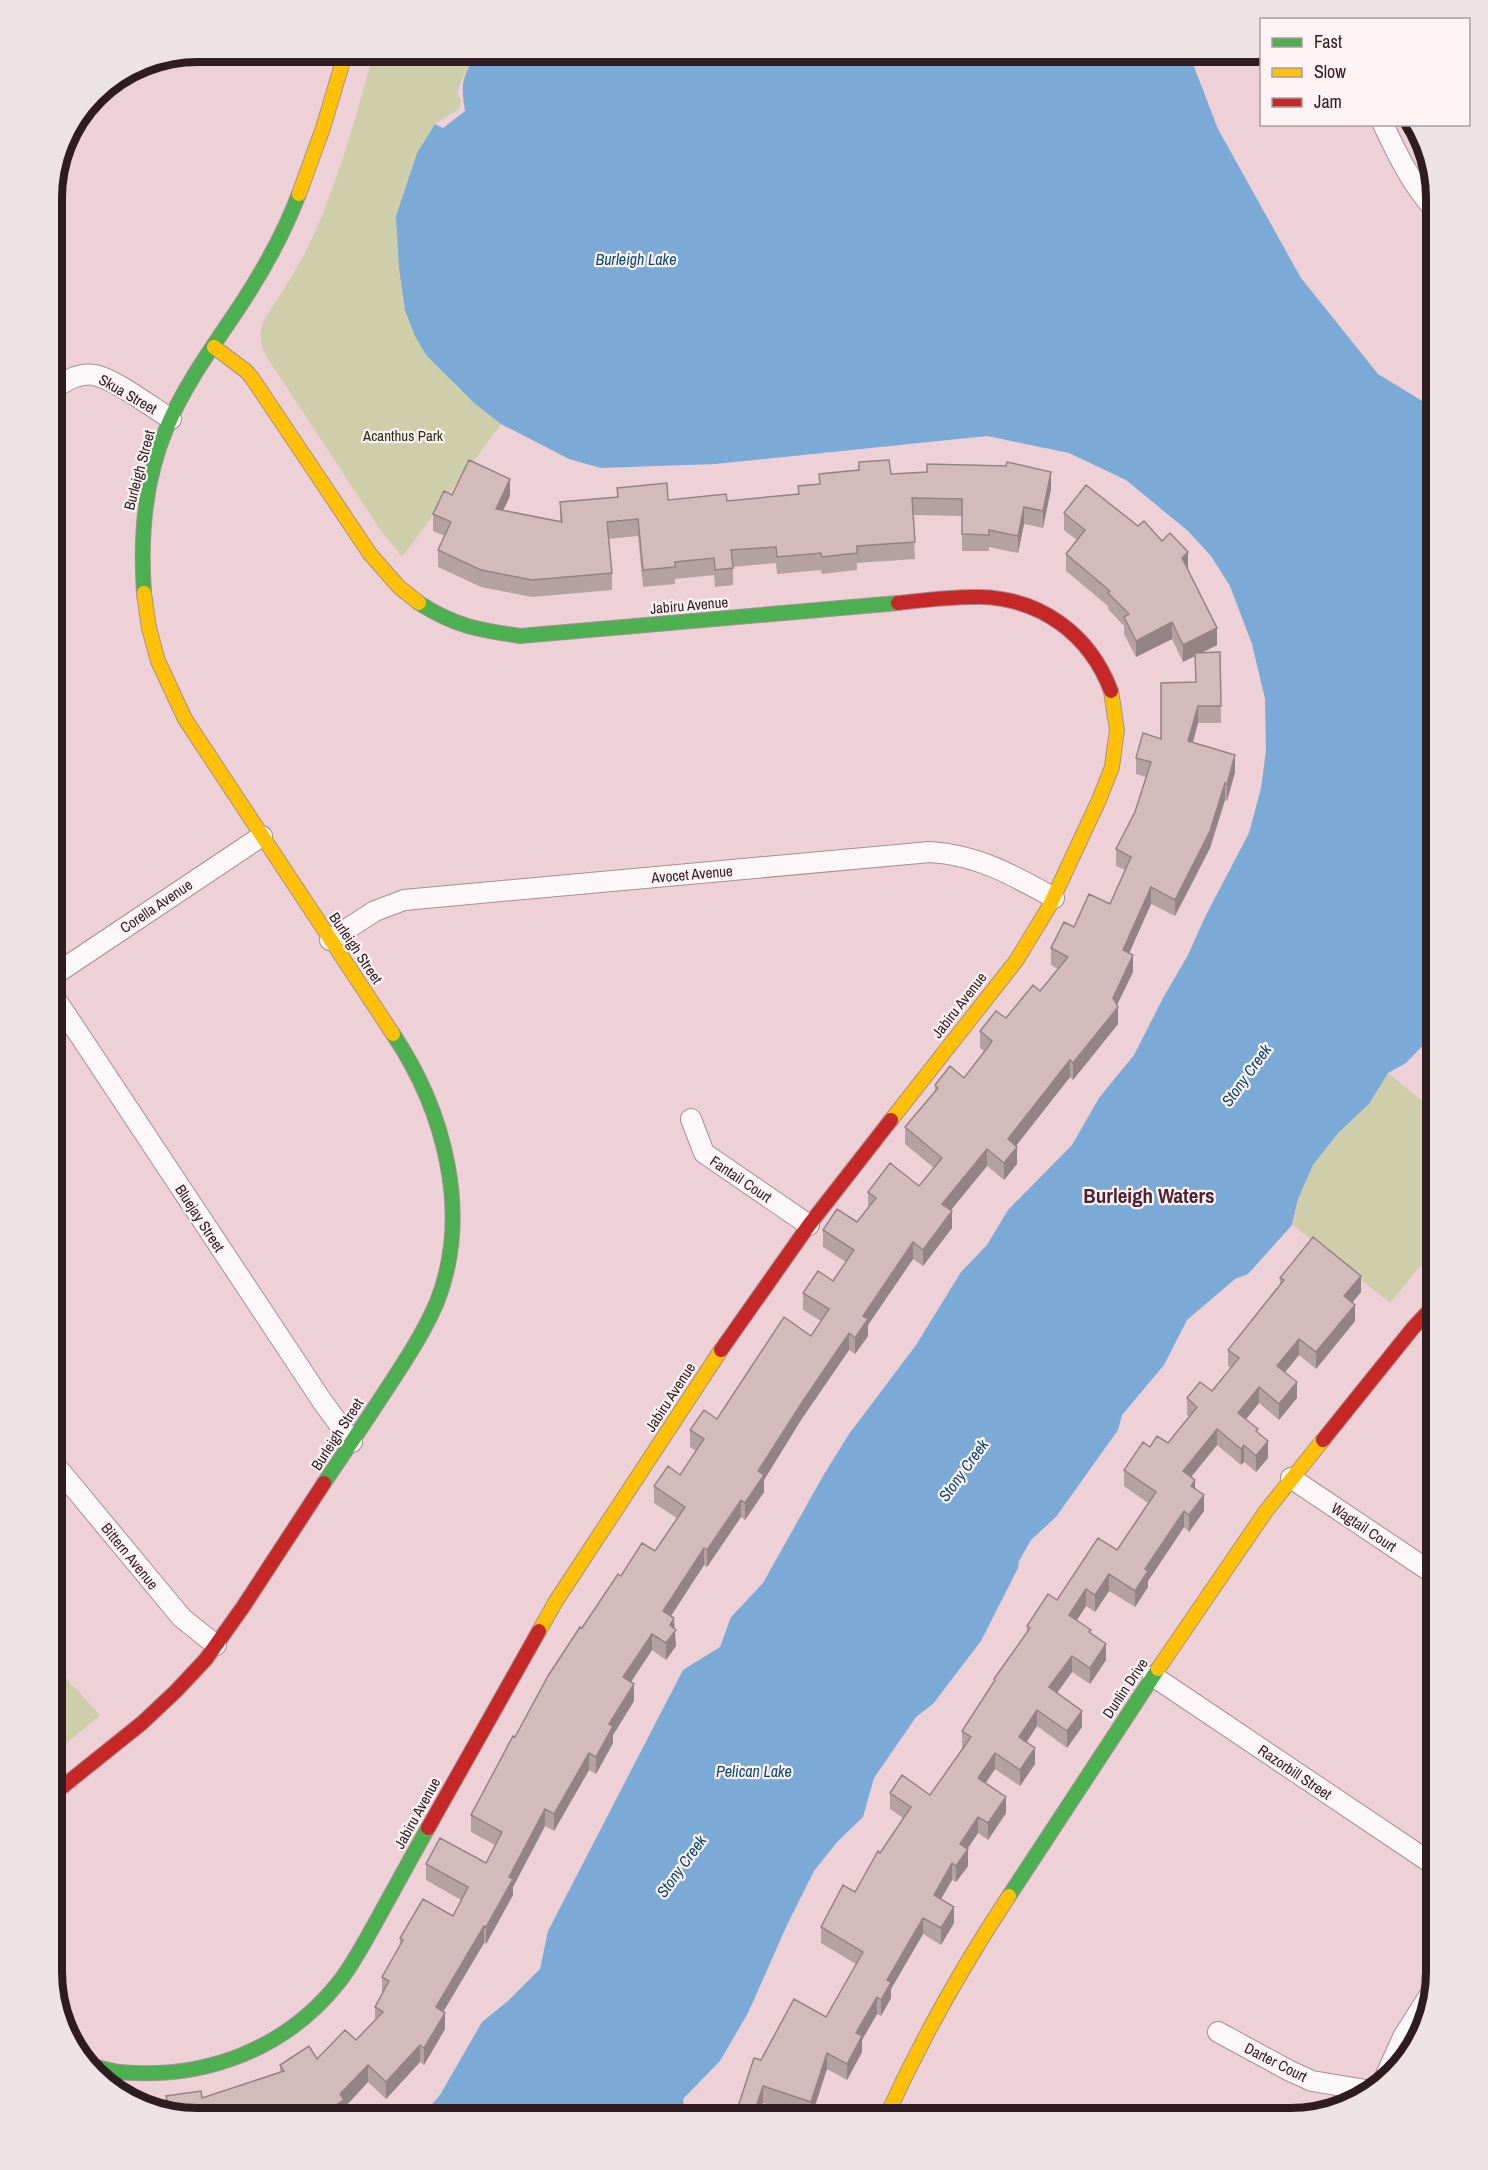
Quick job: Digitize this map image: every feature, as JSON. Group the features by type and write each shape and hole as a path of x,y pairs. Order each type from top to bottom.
{"street":[{"name":"Burleigh Street","path":"62,1787 158,1708 193,1674 216,1646 422,1334 437,1302 447,1266 452,1217 451,1178 444,1141 434,1109 397,1040 185,719 159,663 144,601 141,556 142,522 154,465 181,398 272,253 298,200 320,143 343,62"},
{"path":"1384,126 1409,175 1426,200"},
{"name":"Jabiru Avenue","path":"101,2068 118,2072 156,2074 192,2071 228,2062 262,2048 294,2027 333,1989 364,1942 556,1601 705,1372 809,1225 1024,949 1054,898 1104,790 1115,758 1117,742 1117,720 1107,679 1095,658 1081,640 1053,616 1034,606 1012,600 987,596 520,636 485,632 459,624 427,609 411,598 375,563 252,378 214,347"},
{"name":"Skua Street","path":"62,384 76,377 95,375 116,385 171,419"},
{"name":"Corella Avenue","path":"62,970 262,836"},
{"name":"Avocet Avenue","path":"330,940 375,910 404,900 930,852 964,856 989,864 1054,898"},
{"name":"Bluejay Street","path":"62,1009 322,1401 352,1442"},
{"name":"Fantail Court","path":"691,1119 704,1153 809,1225"},
{"name":"Dunlin Drive","path":"890,2108 908,2069 991,1923 1153,1676 1251,1531 1291,1478 1426,1314"},
{"name":"Bittern Avenue","path":"62,1473 182,1618 216,1646"},
{"name":"Wagtail Court","path":"1291,1478 1426,1569"},
{"name":"Razorbill Street","path":"1153,1676 1426,1860"},
{"path":"1391,2064 1403,2037 1422,2007"},
{"name":"Darter Court","path":"1218,2032 1312,2081 1360,2089"}],"green space":[{"name":"Acanthus Park","path":"371,62 472,62 457,94 461,100 459,109 435,124 417,153 396,216 453,383 501,424 402,557 379,528 266,356 261,337 261,328 265,318 304,255 326,206"},
{"path":"1388,1073 1426,1104 1426,1259 1390,1303 1293,1225 1298,1199 1313,1165 1339,1132 1369,1104"},
{"path":"62,1674 100,1715 62,1747"}],"water":[{"name":"Burleigh Lake","path":"472,62 1192,62 1218,129 1301,278 1378,374 1426,403 1426,1042 1406,1063 1388,1073 1369,1104 1339,1132 1313,1165 1298,1199 1292,1225 1248,1274 1235,1279 1187,1320 1164,1365 1122,1415 1118,1430 1056,1517 1031,1540 981,1641 933,1704 916,1717 874,1778 863,1817 837,1842 814,1871 748,2013 720,2061 683,2099 684,2108 429,2108 440,2095 482,2022 508,2001 540,1969 548,1931 683,1670 720,1647 731,1617 763,1583 849,1434 916,1345 961,1272 987,1245 1008,1210 1072,1145 1099,1098 1134,1055 1188,955 1249,833 1261,788 1266,751 1265,699 1252,644 1230,586 1211,556 1188,531 1126,480 1069,453 987,436 715,464 601,468 569,459 501,424 475,404 426,355 415,336 405,310 399,268 396,216 417,153 435,124 443,128 465,111 463,86"}],"building":[{"path":"469,460 510,479 496,509 562,522 560,502 618,497 617,488 667,483 668,500 726,494 727,501 799,494 798,486 820,484 819,474 859,470 859,462 889,460 891,474 927,472 927,464 1006,466 1007,462 1051,472 1043,511 1024,507 1018,536 989,530 989,535 962,534 962,499 912,498 915,542 857,546 857,553 822,557 821,553 777,557 776,547 731,550 733,568 715,570 714,558 675,562 675,567 643,570 638,519 607,522 612,573 532,580 481,570 438,550 451,522 433,514 444,491 452,495"},
{"path":"1086,485 1138,526 1144,521 1162,541 1170,533 1188,552 1182,558 1217,628 1183,645 1172,622 1136,641 1124,617 1129,614 1108,593 1110,591 1066,554 1085,530 1064,513"},
{"path":"1220,652 1221,706 1198,706 1188,741 1235,755 1210,831 1175,900 1151,887 1123,950 1133,955 1113,998 1118,1007 1073,1063 1070,1060 1008,1139 1017,1147 1004,1163 987,1149 942,1204 952,1211 923,1250 913,1242 863,1316 868,1319 855,1338 849,1333 801,1404 758,1471 764,1475 745,1503 741,1500 707,1550 704,1548 663,1611 674,1618 670,1625 676,1630 666,1643 652,1634 623,1677 634,1684 609,1724 613,1726 596,1757 589,1753 554,1814 545,1809 509,1877 513,1879 436,2007 445,2013 424,2048 420,2045 386,2082 368,2065 340,2094 344,2100 331,2108 189,2108 171,2106 149,2099 167,2101 166,2096 201,2091 202,2098 284,2071 280,2065 309,2046 317,2059 345,2030 356,2040 383,2012 375,2007 389,1981 382,1977 403,1940 400,1938 423,1899 453,1916 468,1887 426,1864 440,1838 486,1863 502,1832 471,1815 513,1736 515,1737 548,1676 580,1627 582,1628 618,1574 621,1576 642,1543 655,1551 685,1507 654,1486 668,1466 680,1475 704,1439 690,1430 704,1410 717,1419 784,1317 811,1336 829,1309 803,1293 818,1271 833,1281 854,1250 823,1230 837,1209 857,1222 876,1198 868,1192 890,1163 919,1186 942,1158 905,1127 938,1088 935,1085 950,1066 964,1078 992,1041 980,1031 996,1011 1006,1018 1033,985 1040,991 1068,957 1051,948 1064,922 1074,927 1089,894 1110,904 1131,857 1116,849 1135,812 1151,762 1136,758 1143,733 1161,739 1161,683 1196,682 1195,653"},
{"path":"1313,1237 1361,1276 1344,1296 1355,1305 1316,1352 1299,1339 1277,1366 1297,1382 1279,1404 1259,1387 1238,1413 1258,1429 1256,1431 1268,1441 1256,1456 1244,1445 1241,1449 1217,1429 1183,1471 1195,1480 1191,1486 1204,1495 1189,1515 1184,1511 1145,1569 1148,1571 1135,1591 1109,1574 1095,1595 1086,1589 1069,1615 1106,1644 1090,1668 1072,1656 1049,1687 1082,1711 1067,1731 1037,1710 1019,1737 1035,1748 1020,1770 995,1753 978,1778 1006,1797 988,1823 978,1817 960,1844 968,1849 956,1866 952,1863 934,1895 954,1907 941,1928 923,1918 887,1980 891,1982 881,2000 877,1997 856,2033 862,2036 847,2064 827,2053 811,2102 763,2086 756,2108 738,2108 754,2058 761,2060 794,1999 826,2017 863,1952 821,1927 843,1885 855,1892 878,1851 880,1853 911,1807 890,1793 902,1775 930,1795 971,1737 962,1731 994,1679 1030,1628 1027,1626 1048,1594 1057,1600 1098,1538 1117,1550 1156,1492 1124,1470 1143,1442 1150,1447 1157,1436 1168,1443 1197,1407 1187,1398 1200,1382 1212,1391 1239,1358 1228,1350 1284,1280 1280,1278"}],"traffic: fast":[{"path":"144,593 145,508 159,447 174,411 191,380 265,265 299,194"},
{"path":"419,603 444,617 467,626 520,636 898,603"},
{"path":"324,1483 416,1342 437,1302 447,1268 452,1233 452,1198 447,1163 439,1129 426,1095 393,1034"},
{"path":"1009,1896 1158,1669"},
{"path":"101,2068 120,2072 152,2073 183,2071 213,2065 269,2042 294,2025 318,2005 350,1967 428,1828"}],"traffic: slow":[{"path":"299,194 323,128 343,62"},
{"path":"214,347 252,378 370,554 399,587 419,603"},
{"path":"144,593 149,628 158,661 185,719 393,1034"},
{"path":"891,1120 1016,961 1049,907 1112,767 1117,730 1111,691"},
{"path":"539,1631 556,1601 721,1350"},
{"path":"1158,1669 1266,1511 1323,1440"},
{"path":"890,2108 942,2005 1009,1896"}],"traffic: jam":[{"path":"898,603 939,598 981,597 1003,599 1024,605 1043,613 1077,637 1102,671 1111,691"},
{"path":"721,1350 809,1225 891,1120"},
{"path":"1323,1440 1426,1314"},
{"path":"62,1787 142,1723 206,1659 324,1483"},
{"path":"428,1828 539,1631"}],"district":[{"name":"Burleigh Waters","path":"1149,1195"}],"water label":[{"name":"Stony Creek","path":"1246,1075"},
{"name":"Stony Creek","path":"963,1470"},
{"name":"Pelican Lake","path":"754,1771"},
{"name":"Stony Creek","path":"681,1866"}]}
